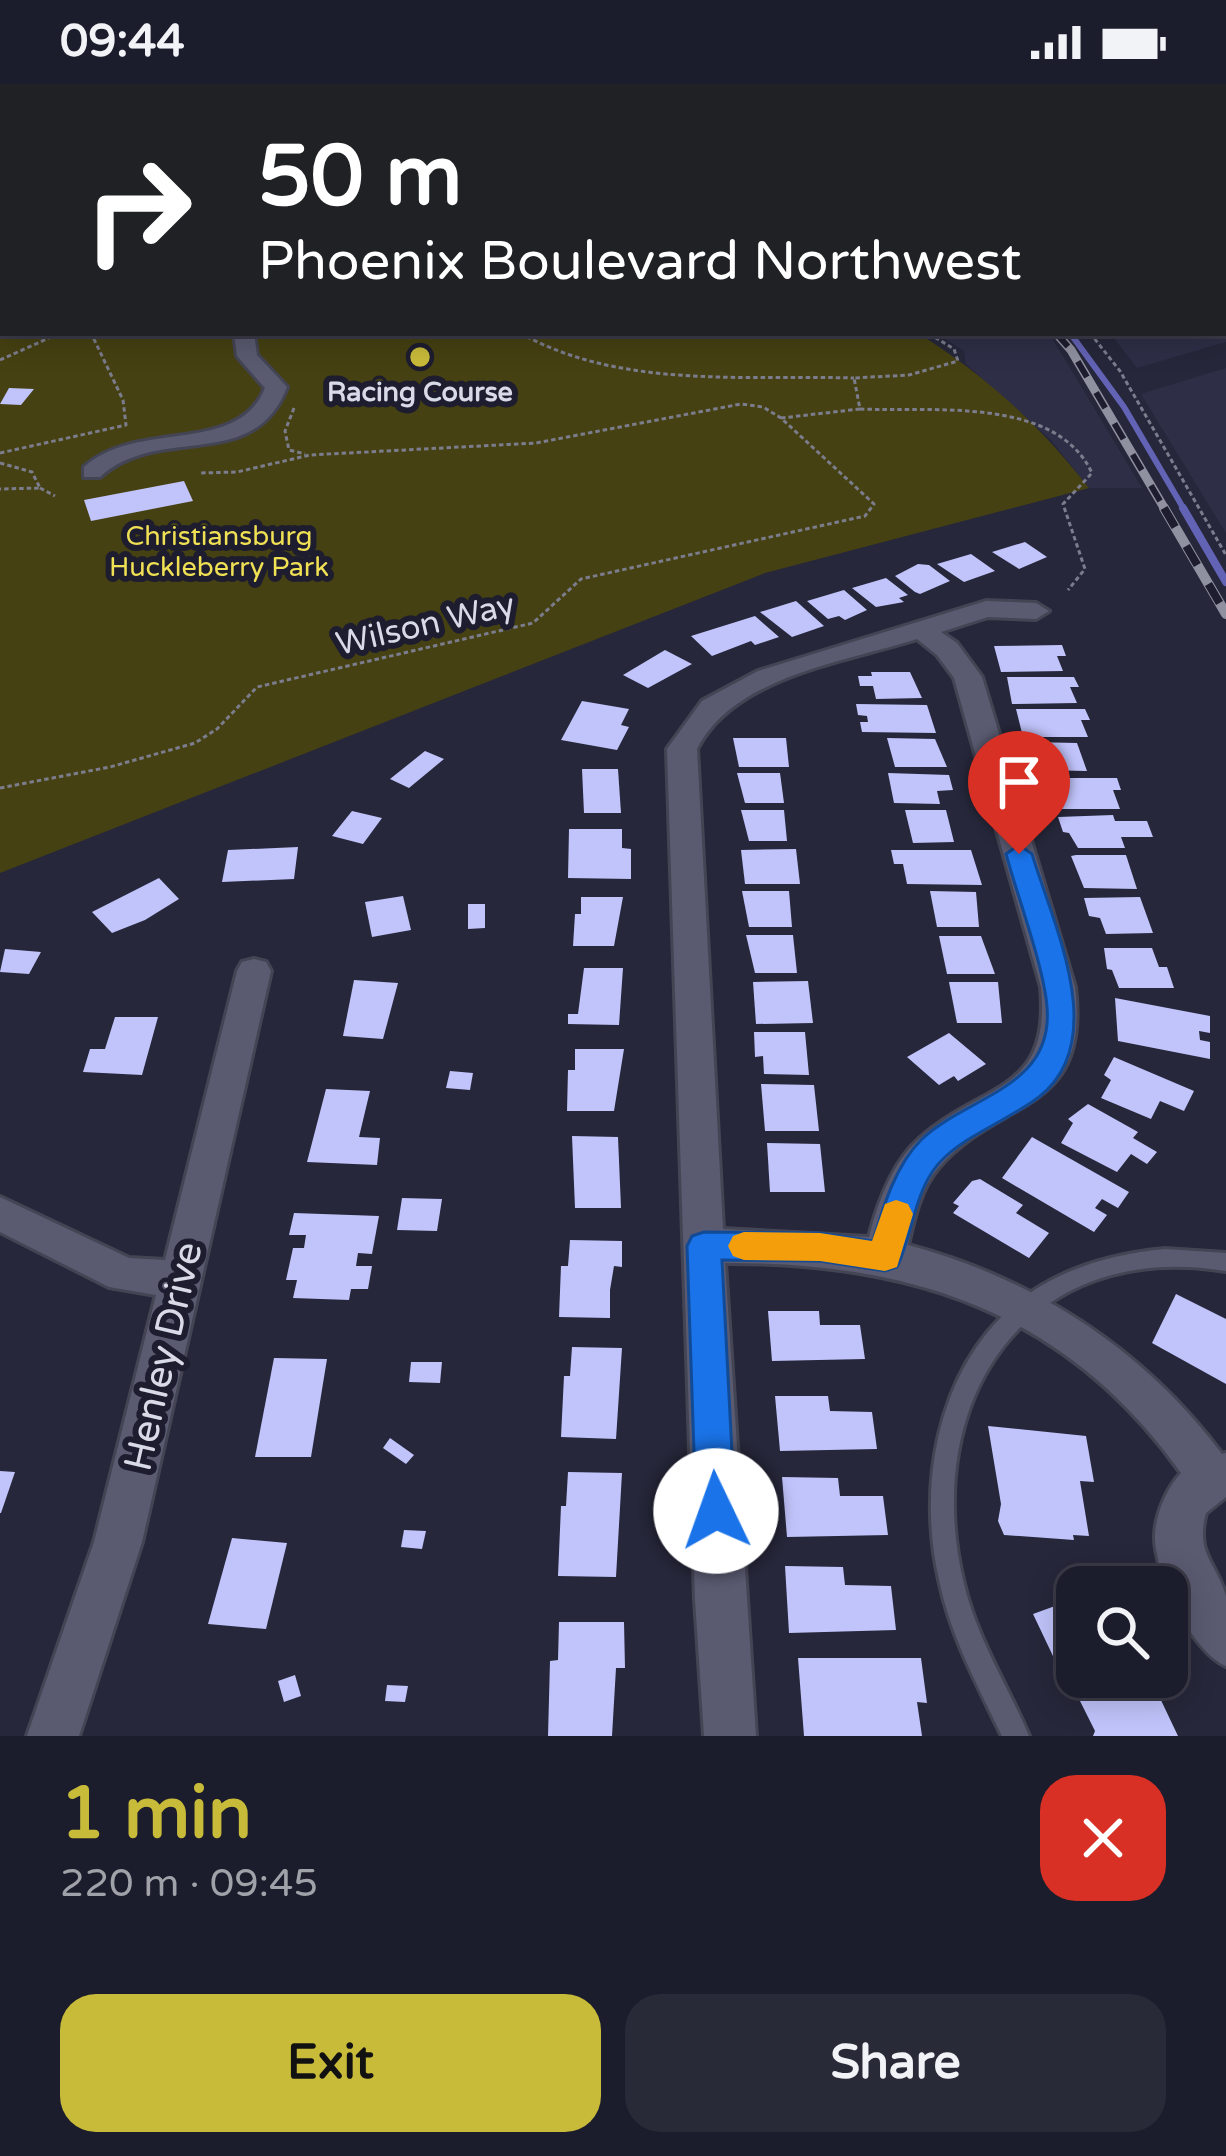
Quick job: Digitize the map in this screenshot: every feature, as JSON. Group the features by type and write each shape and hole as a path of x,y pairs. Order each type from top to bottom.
{"street":[{"path":"92,472 249,445 276,387 247,356 244,336"},
{"path":"730,1736 682,749 693,728 738,690 986,609 1036,610"},
{"path":"885,1257 902,1198 932,1150 1032,1085 1057,1051 1063,1030 1058,986 968,676 947,649 921,629"},
{"name":"Henley Drive","path":"53,1736 118,1542 254,970"},
{"path":"0,1213 124,1275 180,1279"},
{"path":"704,1246 820,1247 885,1257 943,1272 1024,1308 1072,1336 1153,1402 1219,1476 1190,1496 1179,1520 1180,1556 1226,1641"}],"lane":[{"path":"1016,1736 964,1628 947,1550 942,1472 947,1432 961,1394 998,1334 1024,1308 1085,1274 1165,1258 1226,1262"}],"path":[{"path":"0,360 53,336"},
{"path":"0,453 125,425 118,385 99,357 92,336"},
{"path":"526,336 565,354 627,368 854,377 909,375 958,361 954,349 933,336"},
{"path":"1092,336 1120,371 1226,555"},
{"path":"854,377 860,409"},
{"path":"201,473 237,472 310,455 536,443 741,404 763,407 781,418 860,409 1004,416 1046,429 1090,462 1091,473 1063,504 1085,569 1068,590"},
{"name":"Wilson Way","path":"0,788 133,759 209,736 257,686 533,623 544,617 562,591 581,579 796,534 873,511 874,504 781,418"},
{"path":"283,460 290,450"},
{"path":"0,464 32,472 40,488"},
{"path":"0,489 40,488 55,496"}],"shaded area":[{"path":"941,336 1051,336 1142,488 1089,488 1051,440 966,364 964,351"},
{"path":"1112,336 1226,336 1226,342 1137,368"},
{"path":"1226,368 1226,533 1141,394"}],"green space":[{"name":"Christiansburg Huckleberry Park","path":"0,336 922,336 1010,403 1089,488 765,573 0,873"}],"building":[{"path":"9,388 34,389 21,405 0,404"},
{"path":"184,481 193,501 91,521 84,500"},
{"path":"1025,542 1047,557 1019,569 992,552"},
{"path":"971,554 995,571 964,582 937,564"},
{"path":"918,564 929,565 950,581 915,592 895,576"},
{"path":"886,578 908,595 899,598 904,602 876,607 852,588"},
{"path":"844,590 867,610 845,620 839,616 828,619 807,601"},
{"path":"796,601 824,626 792,637 760,612"},
{"path":"755,616 779,637 755,645 751,641 712,656 691,636"},
{"path":"1062,645 1066,656 1057,656 1063,671 1001,672 994,646"},
{"path":"665,650 692,664 648,688 623,675"},
{"path":"871,672 910,672 922,698 876,699 873,686 860,686 858,676 872,676"},
{"path":"1007,677 1074,677 1079,687 1070,687 1077,703 1012,704"},
{"path":"582,701 629,709 621,725 629,727 617,750 561,740"},
{"path":"856,704 927,705 936,733 862,732 860,722 868,722 867,716 858,715"},
{"path":"1016,709 1085,709 1090,720 1081,720 1088,737 1023,737"},
{"path":"733,738 786,738 789,767 739,767"},
{"path":"887,738 935,739 947,767 895,767"},
{"path":"1077,743 1087,771 1038,770 1027,744"},
{"path":"425,751 444,759 409,788 390,779"},
{"path":"582,769 618,769 621,813 584,813"},
{"path":"737,773 780,773 784,803 745,803"},
{"path":"888,773 949,775 953,790 937,791 940,804 894,803"},
{"path":"1043,778 1117,778 1121,790 1113,790 1120,809 1051,809"},
{"path":"741,810 784,810 787,841 749,841"},
{"path":"905,810 946,810 954,842 913,843"},
{"path":"352,811 382,818 363,844 332,836"},
{"path":"1113,815 1115,821 1147,821 1153,837 1121,837 1125,848 1078,848 1069,833 1063,832 1058,817"},
{"path":"569,829 622,829 622,848 631,849 631,879 568,878"},
{"path":"298,847 294,879 222,882 228,850"},
{"path":"796,849 800,884 745,884 741,850"},
{"path":"891,850 971,850 982,885 907,884 903,864 894,864"},
{"path":"1126,855 1137,889 1084,888 1071,856"},
{"path":"159,878 179,899 145,920 112,933 92,912"},
{"path":"742,891 789,891 792,927 749,927"},
{"path":"930,891 976,892 979,927 937,927"},
{"path":"403,896 411,930 372,937 365,902"},
{"path":"581,897 623,897 614,946 573,946"},
{"path":"1140,897 1153,933 1106,934 1100,918 1089,916 1084,898"},
{"path":"468,904 485,904 485,928 468,929"},
{"path":"746,935 793,935 797,973 755,973"},
{"path":"939,936 981,936 995,974 947,974"},
{"path":"1104,948 1152,948 1159,967 1167,967 1174,988 1119,988 1112,970 1107,969"},
{"path":"5,949 41,952 29,974 0,972"},
{"path":"584,968 623,968 619,1025 568,1024 568,1014 578,1014"},
{"path":"354,980 398,983 383,1039 343,1036"},
{"path":"808,981 813,1023 756,1024 753,982"},
{"path":"949,982 998,982 1002,1023 957,1023"},
{"path":"1115,998 1210,1016 1210,1033 1199,1031 1200,1040 1210,1042 1210,1059 1118,1041"},
{"path":"115,1017 158,1017 142,1075 83,1072 90,1049 105,1049"},
{"path":"754,1032 805,1032 809,1075 764,1074 763,1056 755,1057"},
{"path":"949,1033 986,1064 958,1081 954,1076 939,1085 907,1057"},
{"path":"575,1049 624,1049 614,1111 567,1111 568,1070 575,1070"},
{"path":"1114,1057 1194,1091 1184,1111 1160,1101 1151,1119 1101,1098 1111,1080 1104,1075"},
{"path":"450,1071 473,1073 470,1090 446,1088"},
{"path":"761,1084 814,1085 819,1131 765,1131"},
{"path":"326,1089 370,1091 359,1137 380,1138 377,1165 307,1162"},
{"path":"1088,1104 1138,1132 1133,1138 1157,1152 1147,1164 1131,1154 1117,1172 1061,1143 1073,1123 1068,1119"},
{"path":"572,1136 618,1137 621,1208 575,1208"},
{"path":"1032,1137 1129,1192 1118,1208 1102,1199 1095,1208 1107,1215 1094,1232 1002,1178"},
{"path":"767,1143 820,1144 825,1192 770,1192"},
{"path":"980,1179 1023,1205 1016,1213 1049,1233 1029,1258 953,1213 959,1206 953,1203 972,1181"},
{"path":"402,1198 442,1199 437,1231 397,1230"},
{"path":"294,1213 379,1216 372,1254 358,1253 356,1266 372,1266 368,1289 351,1289 349,1300 293,1298 297,1280 286,1280 293,1248 304,1248 306,1235 289,1235"},
{"path":"570,1240 622,1241 622,1267 614,1266 610,1290 610,1318 559,1317 561,1266 568,1266"},
{"path":"1176,1294 1226,1319 1226,1384 1152,1343"},
{"path":"768,1311 819,1311 820,1325 860,1325 865,1359 772,1361"},
{"path":"572,1347 622,1348 616,1439 561,1437 564,1376 570,1376"},
{"path":"274,1358 327,1359 311,1457 255,1457"},
{"path":"411,1362 442,1362 440,1383 409,1382"},
{"path":"775,1396 828,1396 830,1411 872,1412 877,1449 780,1451"},
{"path":"988,1426 1086,1436 1094,1482 1080,1481 1089,1536 1073,1535 1074,1540 1004,1535 998,1521 1001,1504"},
{"path":"390,1438 414,1455 406,1464 383,1448"},
{"path":"0,1471 15,1472 1,1513 0,1513"},
{"path":"568,1472 622,1473 616,1577 558,1576 561,1506 566,1506"},
{"path":"782,1477 838,1478 840,1496 883,1496 888,1535 787,1537"},
{"path":"404,1530 426,1531 422,1549 401,1547"},
{"path":"232,1538 287,1543 266,1629 208,1624"},
{"path":"785,1566 843,1567 845,1585 891,1586 896,1630 789,1633"},
{"path":"1056,1606 1056,1662 1033,1614"},
{"path":"559,1622 624,1622 625,1668 616,1668 612,1736 548,1736 550,1661 558,1660"},
{"path":"798,1658 921,1658 927,1703 917,1702 922,1736 804,1736"},
{"path":"295,1675 301,1696 284,1702 278,1681"},
{"path":"387,1685 408,1686 405,1702 385,1701"},
{"path":"1078,1698 1160,1698 1178,1736 1093,1736 1095,1731"}],"waterway":[{"path":"1072,336 1124,407 1185,511"},
{"path":"1183,508 1226,582"}],"railway":[{"path":"1059,336 1166,511"},
{"path":"1164,508 1226,614"}],"slow traffic":[{"path":"744,1246 820,1247 885,1257 896,1214"}],"place":[{"name":"Racing Course","path":"420,357"}],"route":[{"path":"716,1511 704,1246 820,1247 885,1257 902,1198 932,1150 1032,1085 1057,1051 1062,1007 1019,854"}]}
